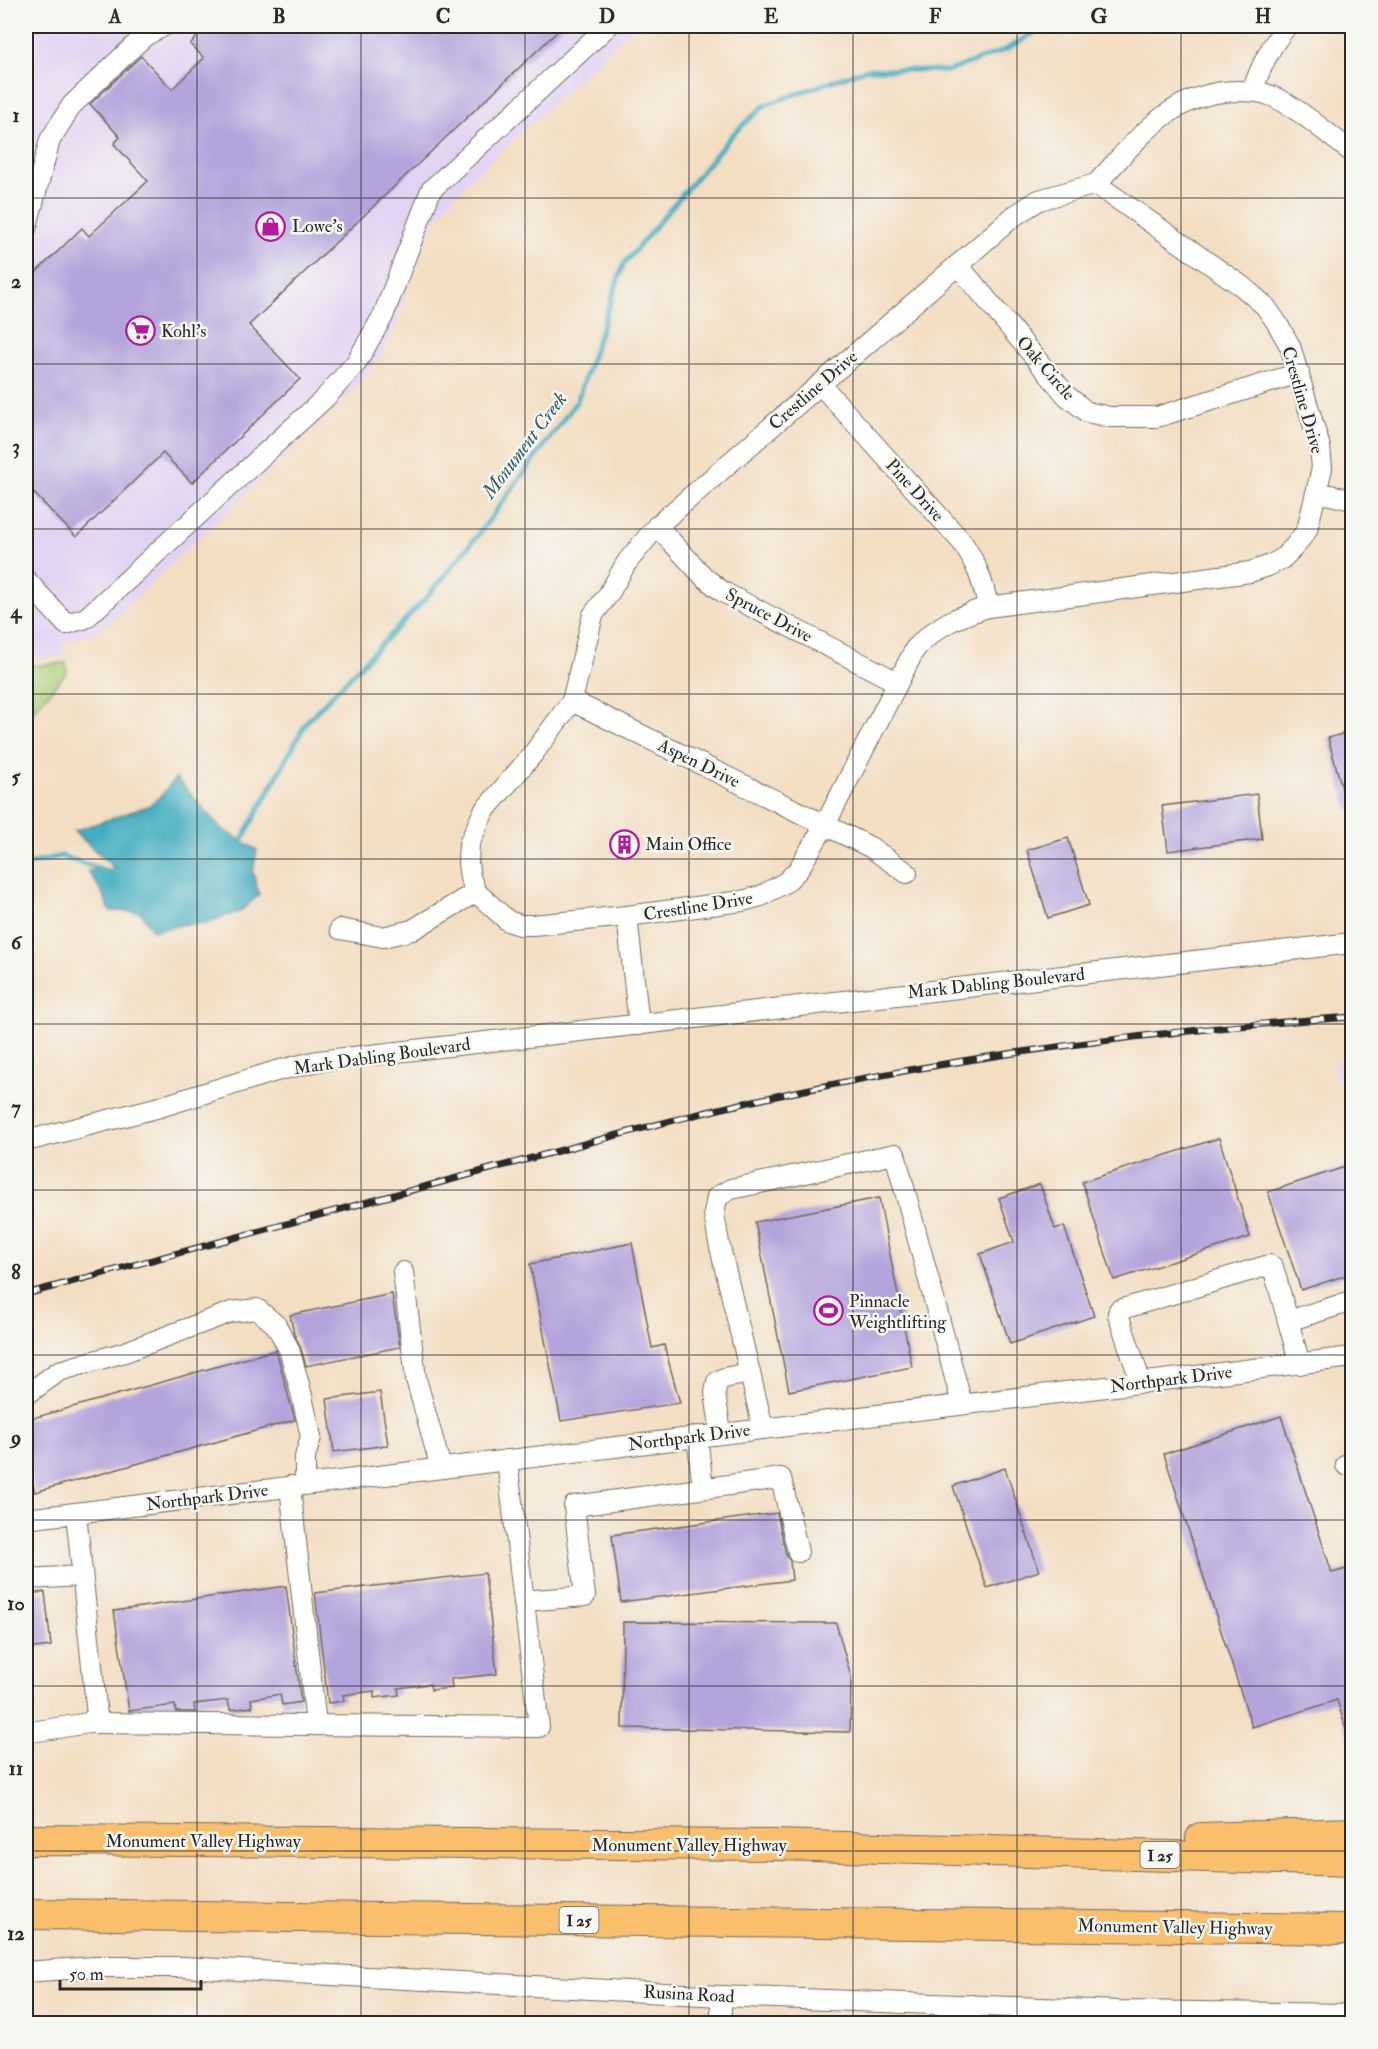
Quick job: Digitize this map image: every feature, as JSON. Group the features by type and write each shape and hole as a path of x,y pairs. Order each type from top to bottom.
{"highway":[{"path":"967,1849 1209,1837 1353,1833"},
{"name":"Monument Valley Highway","path":"26,1840 775,1845 1353,1861"},
{"name":"Monument Valley Highway","path":"26,1914 1353,1929"},
{"path":"1132,1926 1353,1949"}],"street":[{"path":"26,229 50,140 72,105 146,35 164,26"},
{"path":"26,580 66,624 86,618 325,398 356,363 382,316 431,190 608,26"},
{"path":"1252,91 1274,41 1287,26"},
{"path":"1096,184 1152,124 1174,108 1201,97 1226,92 1252,91 1268,94 1285,103 1353,152"},
{"name":"Crestline Drive","path":"1096,184 1243,287 1265,306 1290,346 1320,447 1322,468 1307,530 1295,546 1282,559 1250,572 988,607 958,616 928,636 915,649 825,825 798,870 786,882 761,896 741,902 627,916 520,925 508,921 476,891 470,877 469,844 484,811 533,754 572,701 593,615 608,595 627,562 657,526 1014,216 1039,200 1096,184"},
{"name":"Oak Circle","path":"958,265 1067,396 1084,420 1110,417 1157,417 1299,373"},
{"name":"Pine Drive","path":"820,384 962,542 984,583 988,607"},
{"path":"1317,492 1353,500"},
{"name":"Spruce Drive","path":"657,526 704,577 723,592 897,682"},
{"name":"Aspen Drive","path":"572,701 870,847 907,873"},
{"path":"340,929 383,937 412,930 476,891"},
{"path":"627,916 639,1025"},
{"name":"Mark Dabling Boulevard","path":"26,1141 160,1107 276,1071 318,1061 1353,943"},
{"path":"764,1428 719,1243 714,1214 717,1197 731,1189 895,1154 962,1404"},
{"path":"1141,1383 1118,1314 1119,1310 1269,1265 1273,1267 1300,1364"},
{"path":"403,1272 416,1379 441,1468"},
{"path":"1288,1321 1353,1301"},
{"path":"26,1395 59,1371 125,1352 231,1312 257,1309 276,1325 289,1349 311,1437 298,1485 316,1725"},
{"name":"Northpark Drive","path":"26,1519 1353,1357"},
{"path":"721,1433 715,1393 717,1382 724,1378 750,1373"},
{"path":"697,1436 703,1488"},
{"path":"31,1732 89,1723 539,1727 507,1460"},
{"path":"524,1601 585,1596 574,1506 781,1478 798,1552"},
{"path":"76,1513 97,1715 89,1723"},
{"path":"26,1579 82,1576"},
{"name":"Rusina Road","path":"26,1972 94,1967 183,1967 721,1996 971,2014 1204,2018 1353,2014"},
{"path":"721,1996 721,2024"}],"shaded area":[{"path":"26,26 635,26 462,188 436,219 422,248 394,330 382,353 354,390 122,612 98,632 64,643 63,657 26,659"},
{"path":"1352,1062 1352,1128 1333,1063"}],"green space":[{"path":"66,663 67,672 26,719 26,666"}],"water":[{"path":"176,778 222,829 257,850 253,872 259,895 241,911 206,923 153,931 141,912 110,911 102,892 88,871 115,869 74,831 148,806 161,796"}],"building":[{"path":"208,26 563,26 249,325 300,379 192,483 163,453 76,537 26,485 26,282 82,228 89,236 148,181 114,144 120,137 90,104 141,56 172,89 204,58 190,44"},
{"path":"1353,731 1353,809 1348,810 1328,738"},
{"path":"1257,794 1262,839 1168,851 1162,806"},
{"path":"1068,838 1089,905 1048,918 1027,850"},
{"path":"1219,1138 1250,1237 1114,1280 1082,1182"},
{"path":"1348,1166 1353,1180 1353,1273 1301,1290 1268,1192"},
{"path":"1040,1184 1055,1229 1064,1226 1094,1316 1010,1344 980,1254 1014,1242 999,1198"},
{"path":"879,1198 912,1367 789,1391 755,1222"},
{"path":"632,1243 652,1348 664,1345 680,1403 561,1421 530,1264"},
{"path":"392,1294 400,1347 306,1366 294,1334 290,1315"},
{"path":"276,1350 295,1420 35,1492 26,1459 26,1420"},
{"path":"380,1392 388,1445 334,1452 327,1399"},
{"path":"1281,1416 1332,1573 1353,1567 1353,1739 1349,1739 1337,1700 1252,1727 1164,1454"},
{"path":"1005,1468 1039,1571 987,1588 953,1486"},
{"path":"777,1513 786,1555 790,1561 792,1580 621,1602 612,1535"},
{"path":"485,1573 497,1674 451,1679 452,1688 431,1690 430,1684 398,1688 399,1695 374,1698 374,1691 343,1695 344,1701 328,1703 315,1593"},
{"path":"286,1586 301,1702 282,1705 280,1694 251,1699 252,1707 230,1710 228,1700 194,1704 195,1712 176,1712 175,1705 129,1711 114,1611"},
{"path":"45,1592 51,1646 26,1649 26,1594"},
{"path":"623,1622 836,1623 851,1677 850,1732 622,1728"}],"waterway":[{"name":"Monument Creek","path":"239,846 307,721 426,598 478,535 577,401 623,265 733,134 765,105 867,69 948,71 1005,50 1045,26"},
{"name":"Monument Creek","path":"26,865 61,856 110,872"}],"railway":[{"path":"26,1294 649,1127 805,1090 941,1065 1077,1044 1215,1028 1352,1017"}],"place":[{"name":"Lowe's","path":"271,226"},
{"name":"Kohl's","path":"140,331"},
{"name":"Main Office","path":"624,844"},
{"name":"Pinnacle Weightlifting","path":"828,1311"}]}
